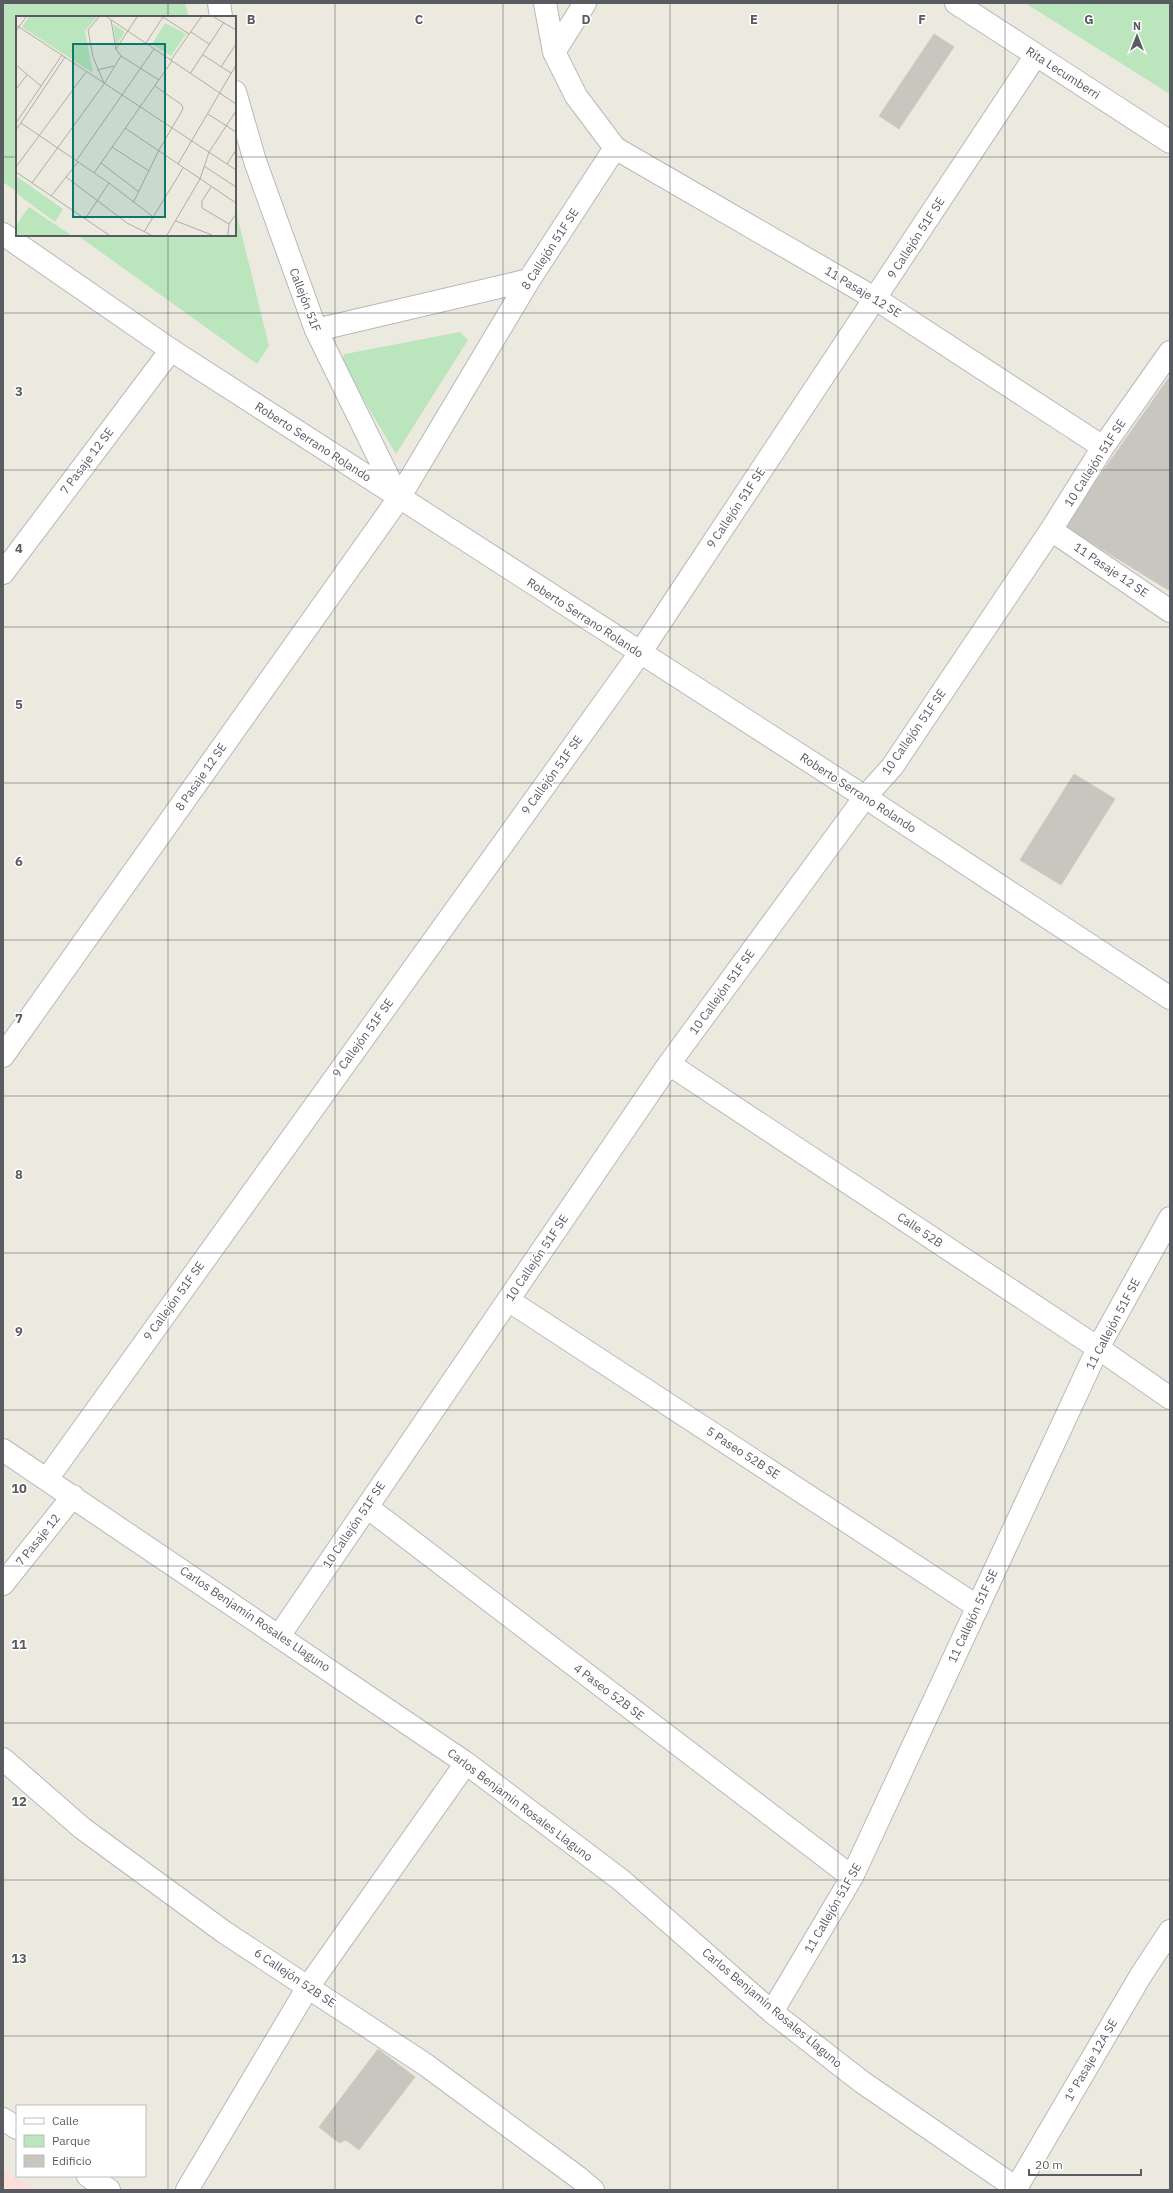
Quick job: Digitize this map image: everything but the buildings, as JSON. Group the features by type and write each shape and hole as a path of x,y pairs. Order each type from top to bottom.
{"street":[{"path":"219,3 221,16"},
{"path":"545,3 554,52 576,96 615,148"},
{"path":"554,52 585,3"},
{"name":"Rita Lecumberri","path":"956,3 1170,142"},
{"name":"9 Callejón 51F SE","path":"47,1479 640,653 876,299 1036,55"},
{"name":"Callejón 51F","path":"236,95 255,161 316,330 399,498"},
{"name":"8 Callejón 51F SE","path":"399,498 529,280 615,148"},
{"name":"11 Pasaje 12 SE","path":"615,148 876,299 1103,447"},
{"name":"Roberto Serrano Rolando","path":"3,234 171,350 864,797 1170,998"},
{"path":"316,330 529,280"},
{"name":"7 Pasaje 12 SE","path":"3,573 171,350"},
{"name":"10 Callejón 51F SE","path":"279,1636 669,1064 864,797 892,767 1051,530 1103,447 1170,352"},
{"name":"8 Pasaje 12 SE","path":"3,1056 399,498"},
{"name":"11 Pasaje 12 SE","path":"1051,530 1170,611"},
{"name":"Calle 52B","path":"669,1064 1098,1348 1170,1398"},
{"name":"11 Callejón 51F SE","path":"772,2012 852,1877 1098,1348 1170,1218"},
{"name":"5 Paseo 52B SE","path":"508,1300 978,1607"},
{"name":"Carlos Benjamín Rosales Llaguno","path":"3,1450 466,1763 621,1880 772,2012 862,2082 1015,2189"},
{"name":"7 Pasaje 12","path":"3,1584 73,1496"},
{"name":"4 Paseo 52B SE","path":"367,1507 852,1877"},
{"name":"6 Callejón 52B SE","path":"3,1759 82,1828 224,1932 426,2065 579,2178 592,2190"},
{"path":"187,2190 308,1987 466,1763"},
{"name":"1° Pasaje 12A SE","path":"1015,2189 1141,1975 1170,1931"},
{"path":"3,2119 16,2127"},
{"path":"90,2177 109,2190"}],"shaded area":[{"path":"3,2170 37,2190 3,2190"}],"green space":[{"path":"3,3 185,3 189,16 16,16 16,191 3,182"},
{"path":"1025,3 1170,3 1170,94"},
{"path":"236,211 269,346 257,364 78,236 236,236"},
{"path":"460,332 468,340 396,454 340,360 345,354"}]}
